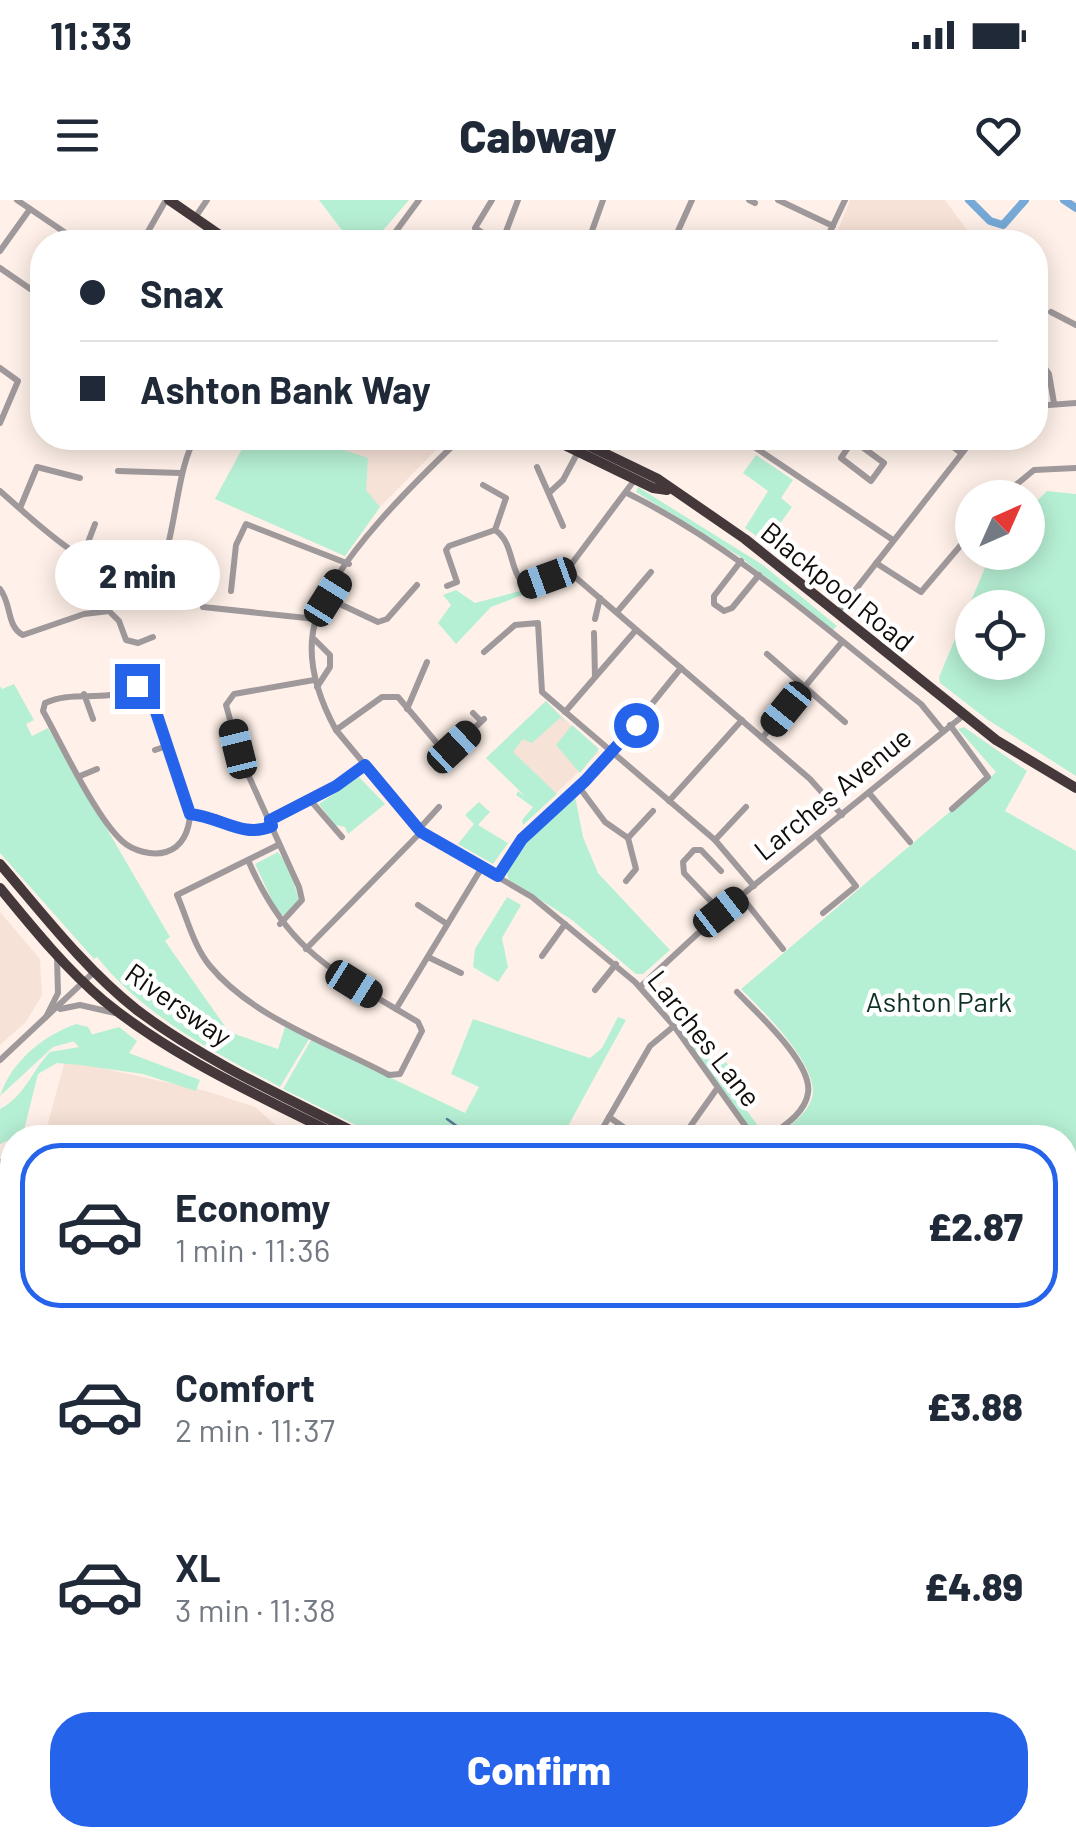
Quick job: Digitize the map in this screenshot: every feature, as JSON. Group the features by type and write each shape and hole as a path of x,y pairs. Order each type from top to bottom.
{"highway":[{"path":"168,200 210,230"},
{"name":"Blackpool Road","path":"592,450 668,490 745,539 964,715 1017,754 1076,788"},
{"name":"Riversway","path":"0,864 89,978 126,1018 163,1045 318,1125"},
{"name":"Riversway","path":"0,888 50,945 89,978 186,1044 341,1125"}],"street":[{"path":"17,200 62,230"},
{"path":"149,230 168,200"},
{"path":"194,220 207,200"},
{"path":"397,230 419,200"},
{"path":"479,230 475,228 492,200"},
{"path":"505,230 518,200"},
{"path":"593,230 604,200"},
{"path":"678,230 692,200"},
{"path":"778,200 833,226"},
{"path":"831,230 845,200"},
{"path":"0,251 30,208"},
{"path":"0,268 30,289"},
{"path":"1050,312 1076,325"},
{"path":"0,368 11,372 18,381 0,424"},
{"path":"1048,373 1054,403"},
{"path":"1048,404 1076,403"},
{"path":"0,491 82,558 126,578 153,580 162,568 180,474 191,450"},
{"path":"203,607 316,619 348,564 384,518 449,450"},
{"path":"550,492 563,480 575,450"},
{"path":"759,450 893,540"},
{"path":"845,450 840,458 871,481 884,463 867,450"},
{"path":"837,613 960,452 957,450"},
{"path":"20,508 37,467 80,478"},
{"path":"537,467 563,526"},
{"path":"1022,480 1034,470 1076,468"},
{"path":"118,471 180,474"},
{"path":"494,530 505,537 521,583 526,586 567,570 639,474"},
{"path":"447,586 457,582 446,550 494,530 506,498 483,485"},
{"name":"Blackpool Road","path":"627,493 686,522 741,561 946,728 988,777 952,809"},
{"path":"82,558 95,524"},
{"path":"231,591 236,545 246,524 348,564"},
{"path":"876,563 921,592 955,552"},
{"path":"741,561 714,596 714,604 724,610 732,608 759,575"},
{"path":"567,570 742,720 842,816"},
{"path":"617,612 651,572"},
{"path":"109,611 126,578"},
{"path":"328,598 378,622 388,619 417,586"},
{"path":"0,590 8,600 13,626 23,635 84,614 109,611"},
{"path":"595,619 600,598"},
{"path":"109,611 119,621 126,640 138,642 153,637"},
{"name":"Larches Lane","path":"316,619 316,684 336,730 365,765 420,830 481,870 498,876 565,924 640,986 674,1026 744,1125"},
{"path":"484,652 514,625 538,622 542,692 714,840 754,886"},
{"path":"565,712 636,630"},
{"path":"594,633 595,678"},
{"name":"Larches Lane","path":"314,639 330,655 330,667 316,684"},
{"path":"762,738 842,642"},
{"path":"767,654 845,722"},
{"path":"407,709 427,662"},
{"path":"498,876 522,839 613,752 681,668"},
{"path":"146,679 190,814 189,831 176,847 154,853 132,848 115,833 43,706 49,700 84,694 108,696 137,686 149,691"},
{"path":"280,924 302,900 241,760 226,705 234,694 316,684"},
{"path":"84,694 93,719"},
{"path":"336,730 382,697 398,697 440,748 454,747 482,720 473,714"},
{"name":"Larches Avenue","path":"640,986 721,912 964,715"},
{"path":"669,802 742,720"},
{"path":"155,750 167,746"},
{"path":"190,814 216,818 250,833 365,765"},
{"path":"80,776 97,769"},
{"path":"579,787 605,822 628,838 636,869 626,881"},
{"path":"869,793 910,842"},
{"path":"311,800 342,837"},
{"path":"714,840 746,806"},
{"path":"306,949 439,807"},
{"path":"628,838 653,811"},
{"path":"817,836 856,886 823,914"},
{"path":"248,860 280,924 306,949 418,1022 422,1031 400,1074 389,1075 262,1009 210,966 177,895 278,845"},
{"path":"721,870 702,850 694,850 683,862 684,873 721,912"},
{"path":"713,862 724,852"},
{"path":"396,1009 481,870"},
{"path":"741,896 782,949"},
{"path":"418,904 447,924"},
{"path":"542,956 565,924"},
{"path":"43,1022 60,982 60,965 50,945"},
{"path":"428,956 461,973"},
{"path":"595,990 616,964"},
{"path":"0,1060 89,978"},
{"path":"736,992 779,1036 806,1074 808,1094 794,1118 785,1125"},
{"path":"56,1010 80,1004 126,1018"},
{"path":"604,1125 650,1046 674,1026"},
{"path":"691,1125 716,1090"},
{"path":"609,1117 620,1125"}],"shaded area":[{"path":"850,200 945,200 967,230 838,230"},
{"path":"242,450 436,450 380,507 345,556 215,499"},
{"path":"546,701 599,752 539,810 486,758"},
{"path":"0,912 40,959 42,995 26,1022 0,1045"},
{"path":"65,1060 206,1091 255,1107 276,1125 48,1125"}],"green space":[{"path":"319,200 409,200 383,230 342,230"},
{"path":"242,450 343,450 368,458 366,490 380,507 345,556 215,499"},
{"path":"756,455 793,480 781,498 792,507 766,543 745,528 768,491 743,473"},
{"path":"638,487 763,565 837,626 833,630 739,556 636,492"},
{"path":"1045,493 1076,494 1076,776 988,720 940,683 955,639 955,680 1045,680 1045,590 976,590 984,570 1045,570"},
{"path":"456,590 475,603 524,590 525,594 491,607 456,644 438,623 451,605 443,595"},
{"path":"14,684 34,720 26,724 32,736 48,728 170,937 165,941 229,1032 278,1049 285,1027 309,1039 280,1087 205,1046 136,997 97,957 94,959 0,853 0,686 2,689"},
{"path":"546,701 566,722 560,718 532,743 523,739 513,752 557,794 523,825 522,820 533,807 516,795 518,791 526,797 486,758"},
{"path":"572,725 599,749 580,773 556,745"},
{"name":"Ashton Park","path":"964,727 1027,771 1005,811 1076,851 1076,1125 790,1125 806,1110 812,1098 808,1071 788,1040 741,989 996,772 958,729"},
{"path":"359,777 385,804 348,834 345,827 335,825 319,804"},
{"path":"575,796 583,837 598,873 670,950 643,974 636,974 572,920 508,879 508,867 521,844"},
{"path":"479,802 490,812 478,825 508,843 493,864 458,844 474,824 465,815"},
{"path":"278,852 290,869 299,901 286,915 279,915 255,864"},
{"path":"507,897 521,905 502,938 508,967 498,982 473,967 475,949"},
{"path":"618,1017 626,1020 569,1125 356,1125 283,1089 311,1040 465,1113 479,1087 451,1074 473,1019 590,1058 602,1048"},
{"path":"76,1024 88,1027 93,1036 53,1047 0,1096 11,1073 29,1052"},
{"path":"119,1027 137,1041 129,1053 200,1080 196,1091 143,1074 57,1063 38,1074 25,1125 0,1125 0,1109 22,1090 50,1052 79,1047 72,1040"},
{"path":"691,1030 716,1068 726,1062 746,1090 737,1097 757,1125 745,1125 680,1037"}],"waterway":[{"path":"969,200 990,221 1003,225 1025,200"},
{"path":"1064,200 1076,208"},
{"path":"447,1119 455,1125"}],"route":[{"path":"137,686 149,691 190,814 229,822 246,832 260,832 272,826 270,820 336,786 365,765 421,832 481,870 498,876 522,839 585,781 636,725"}]}
